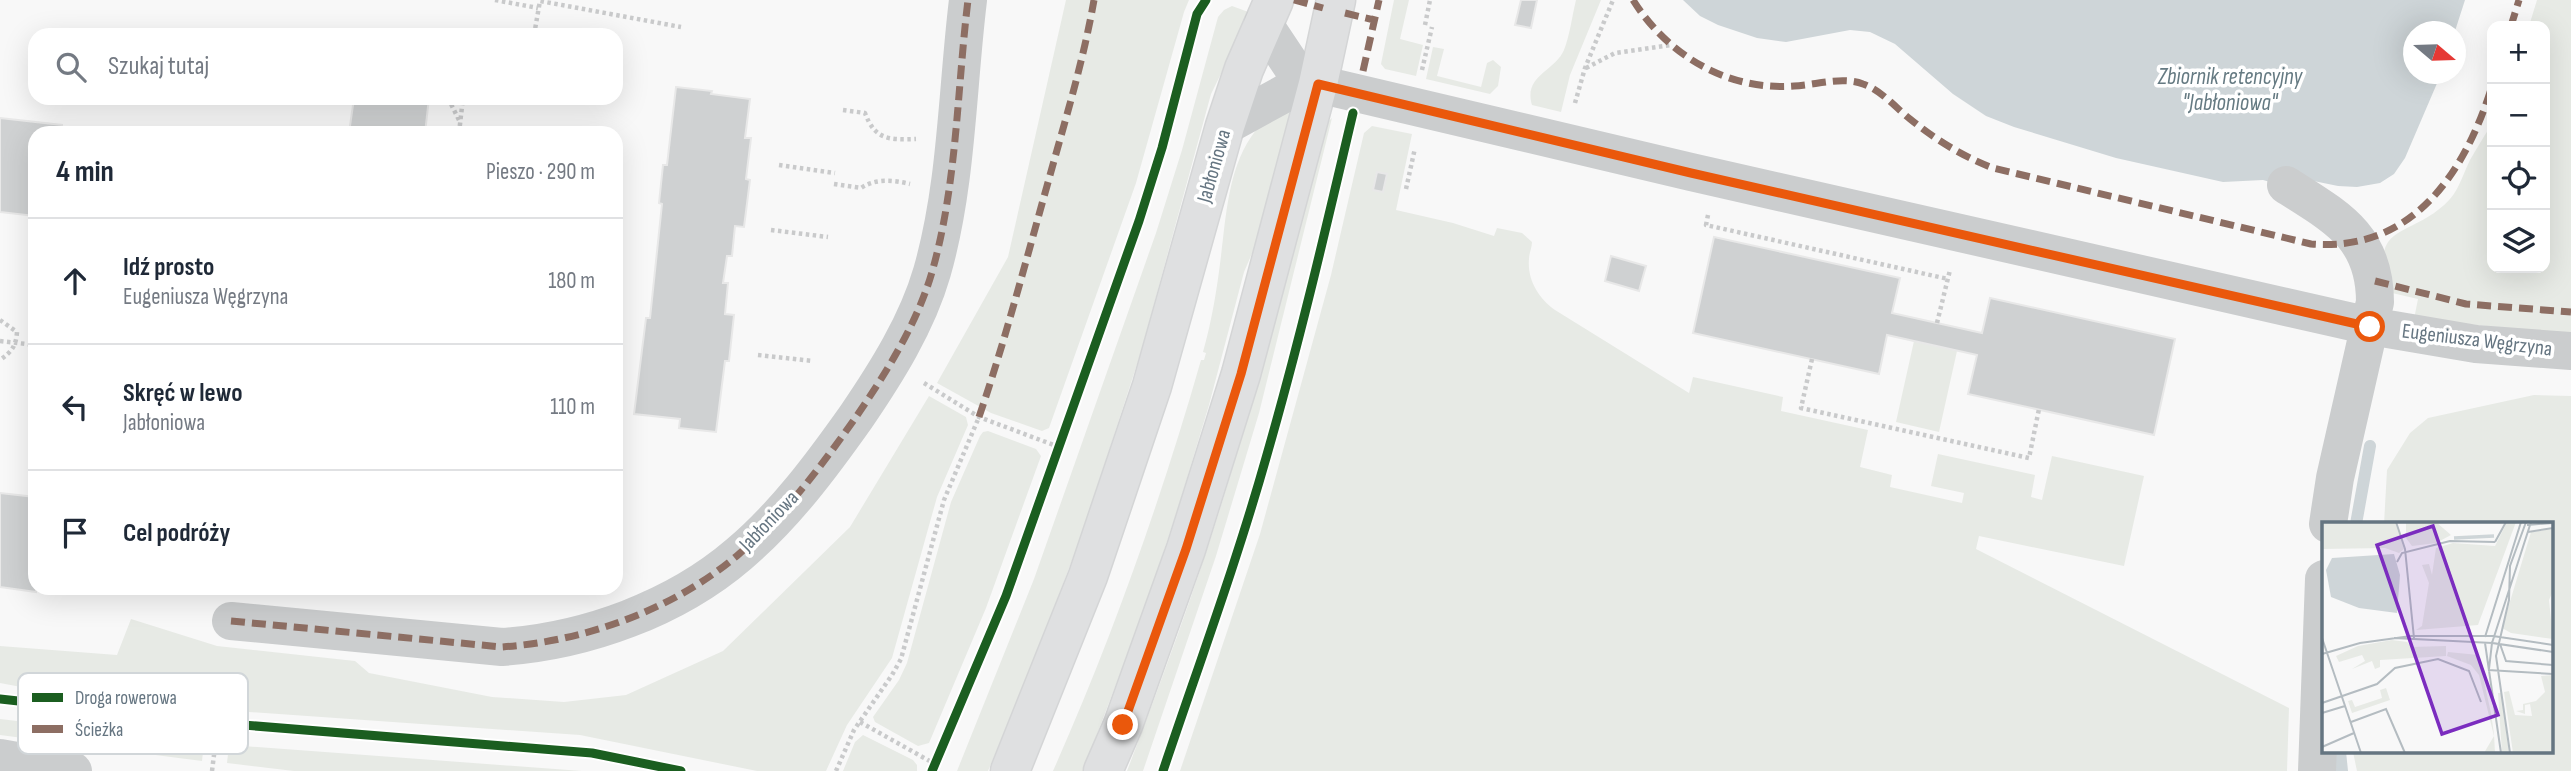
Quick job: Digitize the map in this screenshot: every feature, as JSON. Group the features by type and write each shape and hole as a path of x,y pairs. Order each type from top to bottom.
{"main road":[{"path":"1103,771 1123,725 1186,549 1237,387 1318,84 1336,0"},
{"name":"Jabłoniowa","path":"1010,771 1088,576 1152,386 1225,126 1244,69 1268,11"}],"street":[{"name":"Jabłoniowa","path":"231,621 502,647 541,644 618,622 658,604 701,582 740,554 778,516 840,439 869,398 912,323 932,274 946,214 968,0"},
{"name":"Eugeniusza Węgrzyna","path":"1268,11 1295,71 1318,84 1691,173 2370,327 2476,344 2571,351"},
{"name":"Eugeniusza Węgrzyna","path":"1225,126 1289,91 1318,84"},
{"path":"2286,185 2343,222 2368,257 2375,281 2375,302 2335,478 2328,522"},
{"path":"2317,771 2322,634"},
{"path":"0,758 73,771"}],"path":[{"path":"495,0 538,8"},
{"path":"1425,25 1430,0"},
{"path":"1613,0 1585,68 1615,53 1671,45"},
{"path":"535,28 540,1 681,27"},
{"path":"1422,73 1432,27"},
{"path":"451,105 460,123"},
{"path":"460,126 462,105"},
{"path":"843,110 865,113 870,127 879,135 895,139 915,139 922,135"},
{"path":"1406,189 1416,142"},
{"path":"779,165 835,173"},
{"path":"834,184 861,188 869,182 897,181 911,185 917,191"},
{"path":"1710,207 1706,225 1948,279 1937,323"},
{"path":"771,230 828,237"},
{"path":"0,320 17,332 12,351 0,360"},
{"path":"0,341 28,344"},
{"path":"758,355 813,361"},
{"path":"1812,359 1801,408 2029,458 2039,409"},
{"path":"933,389 979,417 1059,447"},
{"path":"835,771 848,740 901,659 944,500 979,417"},
{"path":"860,722 935,764"}],"shaded area":[{"path":"1066,0 1189,0 1136,183 1049,428 1042,431 991,413 937,383 1008,257"},
{"path":"1394,0 1409,0 1400,39 1423,45 1416,76 1385,69 1381,64"},
{"path":"1576,0 1601,0 1570,75 1561,112 1532,105 1530,95 1536,80 1564,50"},
{"path":"2537,0 2571,0 2571,334 2414,319 2418,299 2392,293 2385,270 2384,254 2388,242 2436,212 2450,199 2487,131 2487,273 2550,273 2550,21 2531,21"},
{"path":"1232,6 1251,13 1211,94 1141,352 1081,537 988,771 957,771 1034,579 1156,233 1218,17"},
{"path":"1433,47 1444,49 1437,76 1481,87 1487,63 1493,60 1501,67 1498,86 1490,94 1426,79"},
{"path":"1297,100 1272,207 1244,272 1209,405 1144,611 1083,771 1053,771 1134,568 1201,360 1204,360 1206,353 1203,352 1216,292 1229,195 1237,164 1255,131"},
{"path":"1332,118 1259,413 1216,556 1143,771 1127,771 1180,629 1216,522 1253,397 1322,127"},
{"path":"1372,126 1412,134 1396,210 1494,236 1497,228 1522,233 1532,242 1529,267 1532,281 1539,295 1555,310 1689,393 1693,377 1783,397 1781,411 1868,430 1860,467 1892,475 1890,487 1962,503 1964,493 1931,486 1938,454 2035,475 2031,497 2042,500 2052,456 2144,476 2124,566 1979,536 1976,549 2289,708 2287,771 1180,771 1260,534 1331,275 1364,133"},
{"path":"1914,341 1957,351 1939,432 1896,422"},
{"path":"2534,395 2571,396 2571,771 2357,771 2353,754 2554,754 2554,522 2384,522 2387,470 2410,433 2428,418"},
{"path":"929,396 966,417 968,425 937,497 892,658 847,725 826,771 757,771 580,735 248,712 248,673 18,673 18,686 0,683 0,646 117,655 131,619 217,646 355,661 369,673 492,697 564,702 626,695 723,651 850,527"},
{"path":"988,431 1036,449 1041,456 986,608 929,743 918,746 875,722 873,717 899,680 907,663 951,502 980,436"},
{"path":"0,719 18,721 18,737 0,735"},
{"path":"863,735 913,760 917,771 843,771 855,742"},
{"path":"248,746 582,771 294,771 227,763 228,754 248,754"},
{"path":"148,754 203,754 202,761"}],"water":[{"name":"Zbiornik retencyjny \"Jabłoniowa\"","path":"1683,0 2465,0 2458,21 2403,21 2403,84 2437,84 2405,158 2394,174 2380,183 2357,187 2299,178 2270,182 2223,182 2116,158 1986,116 1953,94 1895,44 1870,32 1850,30 1786,42 1757,38 1700,16"}],"building":[{"path":"1521,0 1537,0 1531,28 1515,25"},
{"path":"676,87 750,99 745,138 751,138 746,179 750,180 744,227 735,226 732,256 727,256 723,283 728,283 725,314 734,315 716,432 679,428 680,419 634,414 646,318 650,318 662,204 659,203 663,165 667,165"},
{"path":"353,105 428,105 426,126 350,126"},
{"path":"0,118 62,125 28,126 28,215 0,212"},
{"path":"1377,172 1387,174 1383,192 1373,190"},
{"path":"1714,237 1900,278 1892,313 1982,333 1990,298 2175,339 2154,435 1968,394 1977,355 1887,335 1879,374 1693,333"},
{"path":"1611,256 1646,266 1639,291 1605,281"},
{"path":"0,493 28,496 28,591 0,587"}],"waterway":[{"path":"2356,522 2370,446"},
{"path":"2340,754 2342,771"}],"marked path":[{"path":"231,621 502,647 534,644 597,629 658,606 714,574 739,554 802,489 856,417 900,348 926,291 947,205 968,0"},
{"path":"979,417 1066,117 1094,0"},
{"path":"1294,0 1323,8"},
{"path":"1363,71 1379,0"},
{"path":"1633,0 1664,38 1702,66 1723,76 1770,86 1838,81 1863,84 1882,95 1940,141 1993,168 2311,244 2347,243 2379,235 2406,220 2430,201 2467,149 2487,101"},
{"path":"2513,21 2519,0"},
{"path":"1345,13 1374,20"},
{"path":"2375,281 2466,304 2571,312"}],"cycle path":[{"path":"932,771 1006,596 1139,221 1162,148 1197,14 1206,0"},
{"path":"1163,771 1266,458 1301,329 1353,113"},
{"path":"0,699 18,701"},
{"path":"248,725 592,753 681,771"}],"route":[{"path":"1123,725 1186,549 1241,374 1318,84 1691,173 2370,327"}]}
